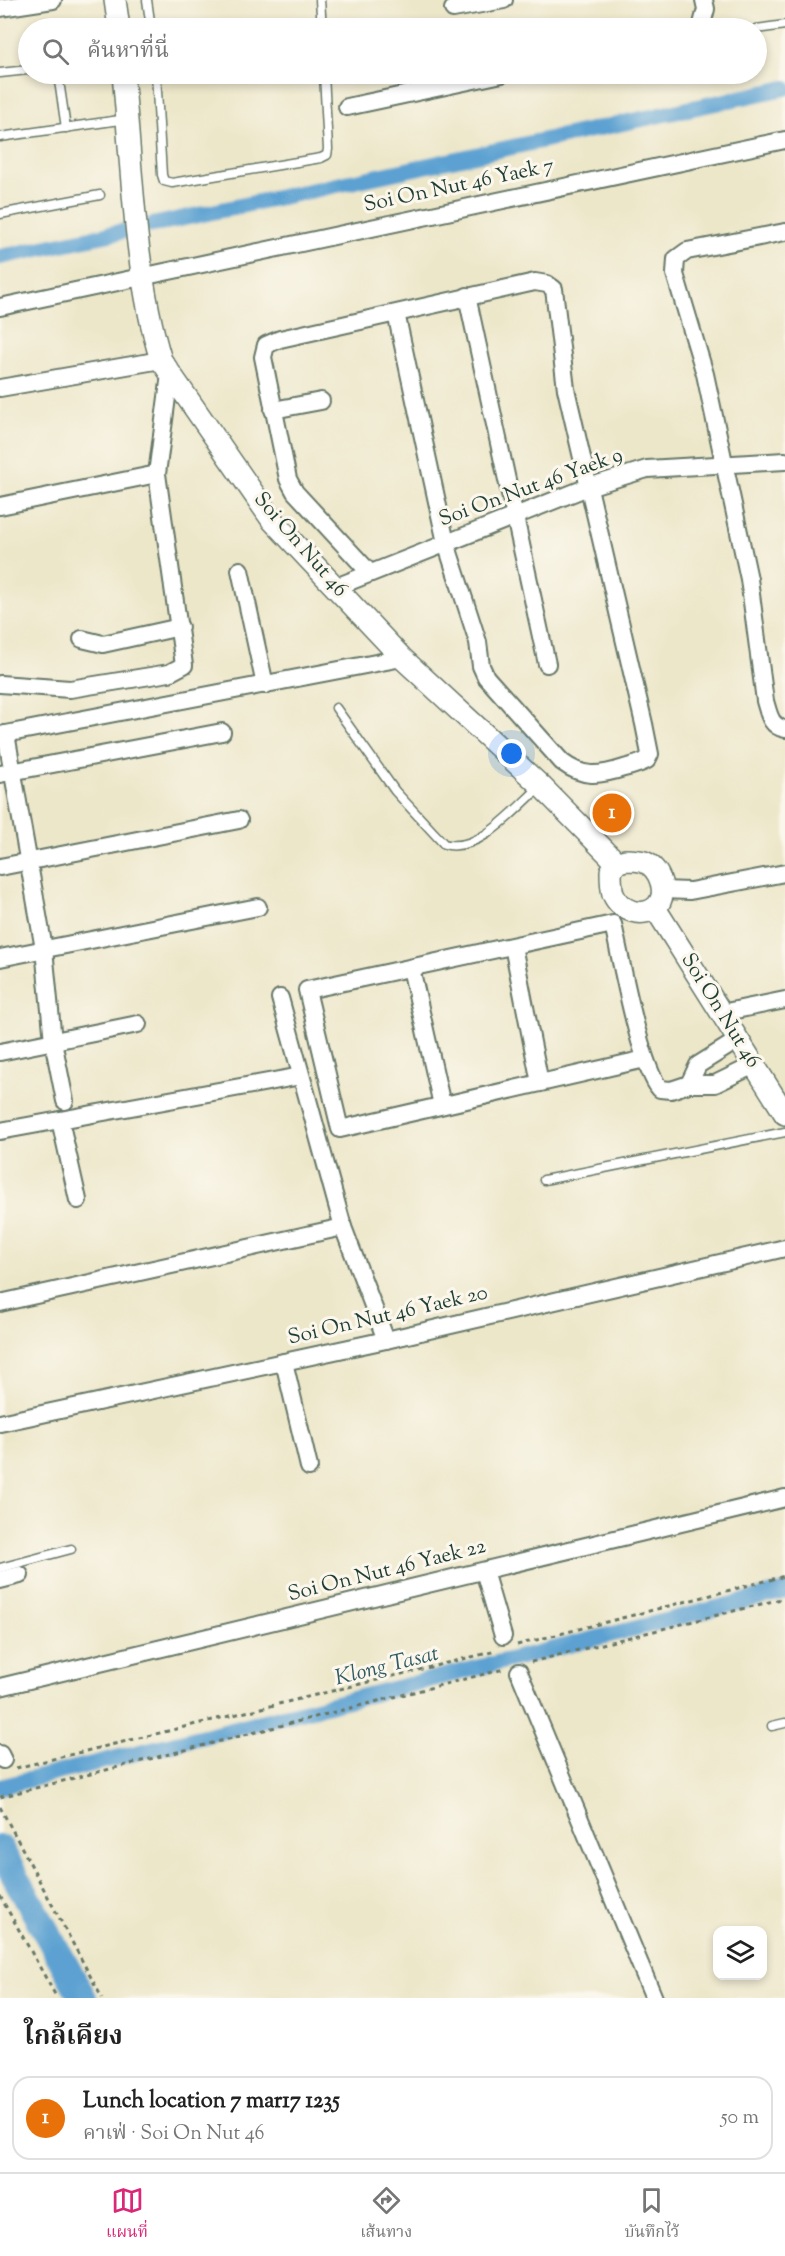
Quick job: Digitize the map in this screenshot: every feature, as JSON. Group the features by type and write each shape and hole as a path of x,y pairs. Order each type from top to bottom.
{"street":[{"path":"0,8 53,0"},
{"path":"116,0 118,18"},
{"path":"453,9 504,0"},
{"path":"704,0 706,9 704,18"},
{"name":"Soi On Nut 46","path":"124,84 143,276 154,336 166,367 272,520 402,658 542,786 617,863"},
{"path":"347,107 455,84"},
{"name":"Soi On Nut 46 Yaek 7","path":"0,307 785,140"},
{"path":"785,232 687,251 676,258 675,274 705,374 749,579 765,701 771,720 777,727 785,729"},
{"path":"370,573 295,492 284,466 263,357 266,345 280,339 467,296 535,282 547,284 554,289 566,389 650,754 642,763 602,775 591,776 574,771 562,762 486,676 478,642 447,543 396,313"},
{"path":"467,296 547,664"},
{"path":"0,388 166,367 157,474 184,665 169,673 70,689 0,684"},
{"path":"273,410 321,401"},
{"name":"Soi On Nut 46 Yaek 9","path":"336,587 515,518 588,487 648,469 785,461"},
{"path":"0,506 157,474"},
{"path":"240,570 265,685"},
{"path":"82,639 103,644 180,627"},
{"path":"65,1101 54,1041 44,949 29,861 7,773 3,735 402,658"},
{"path":"7,773 222,732"},
{"path":"0,867 238,820"},
{"path":"659,899 657,874 651,866 632,860 617,863 611,871 614,895 620,904 629,910 640,912 659,899 785,873"},
{"name":"Soi On Nut 46","path":"659,899 721,1013 785,1114"},
{"path":"0,958 258,907"},
{"path":"645,1059 340,1128 307,990 613,924 645,1059 660,1089 671,1090 689,1084 715,1084 754,1065"},
{"path":"513,946 540,1083"},
{"path":"411,968 442,1105"},
{"path":"280,998 343,1227 386,1340"},
{"path":"721,1013 785,1000"},
{"path":"0,1052 138,1024"},
{"path":"689,1084 698,1065 738,1040"},
{"path":"0,1131 301,1076"},
{"path":"60,1120 78,1200"},
{"path":"0,1303 343,1227"},
{"name":"Soi On Nut 46 Yaek 20","path":"0,1423 386,1340 785,1248"},
{"path":"284,1362 309,1467"},
{"name":"Soi On Nut 46 Yaek 22","path":"0,1687 785,1498"},
{"path":"484,1571 505,1644"},
{"path":"0,1580 20,1575"},
{"path":"519,1668 654,1998"}],"lane":[{"path":"147,0 150,18"},
{"path":"320,0 321,18"},
{"path":"767,27 785,25"},
{"path":"0,73 18,71"},
{"path":"59,84 66,128"},
{"path":"157,84 162,175 164,181 172,183 321,159 327,155 328,149 325,84"},
{"path":"0,137 128,118"},
{"path":"0,214 100,195"},
{"path":"336,708 395,790 444,844 455,847 477,842 542,786"},
{"path":"544,1180 785,1132"},
{"path":"0,1568 71,1549"},
{"path":"772,1726 785,1724"}],"path":[{"path":"4,1761 785,1576"},
{"path":"0,1797 519,1668 785,1598"},
{"path":"0,1807 102,1998"},
{"path":"0,1896 57,1998"}],"waterway":[{"path":"152,225 785,88"},
{"path":"0,257 124,231"},
{"name":"Klong Tasat","path":"0,1787 785,1591"},
{"path":"0,1849 83,1998"}],"place":[{"name":"Lunch location 7 mar17 1235","path":"612,813"}]}
